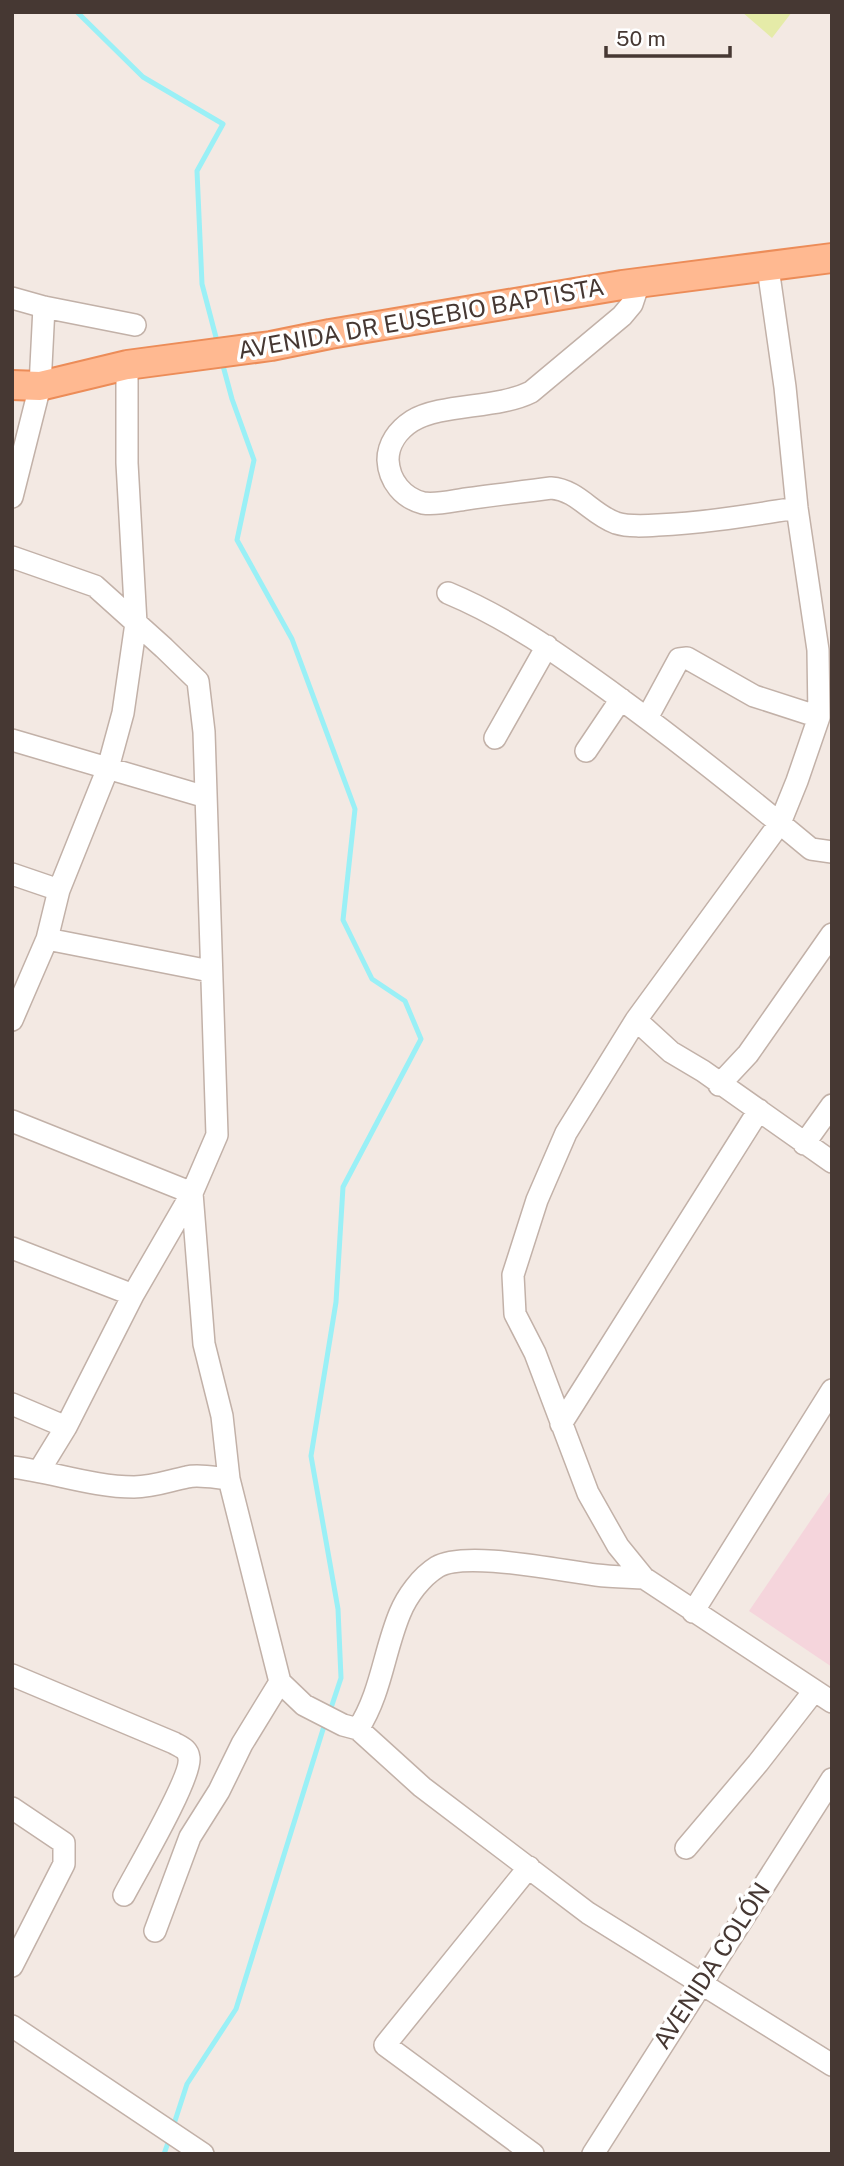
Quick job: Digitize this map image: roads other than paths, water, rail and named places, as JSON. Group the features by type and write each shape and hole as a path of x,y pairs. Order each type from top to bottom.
{"main road":[{"name":"AVENIDA DR EUSEBIO BAPTISTA","path":"26,385 127,365 271,346 639,283 832,258"}],"street":[{"path":"686,1847 758,1763 823,1696 644,1578 618,1546 588,1493 535,1353 515,1314 513,1275 537,1200 566,1133 636,1020 779,823 819,717 825,649 797,508 785,387 768,268"},
{"path":"639,283 628,310 531,392 517,398 430,414 403,428 393,440 388,456 390,471 397,486 412,498 432,504 560,488 575,495 608,519 638,526 691,524 797,508"},
{"path":"12,298 135,325"},
{"path":"12,497 26,385 44,307"},
{"path":"12,1020 47,939 59,890 108,768 123,713 136,623 127,463 127,365"},
{"path":"12,557 95,586 198,681 203,712 217,1135 192,1193 133,1295 66,1427 39,1471"},
{"path":"448,593 482,607 547,646 648,718 811,849 832,852"},
{"path":"495,738 547,646"},
{"path":"648,718 679,659 687,657 754,696 819,717"},
{"path":"586,751 621,699"},
{"path":"12,740 206,797"},
{"path":"12,874 59,890"},
{"path":"719,1085 748,1054 832,934"},
{"path":"47,939 210,971"},
{"path":"636,1020 671,1052 703,1071 719,1085 832,1162"},
{"path":"804,1144 832,1105"},
{"path":"561,1424 759,1110"},
{"path":"12,1121 192,1193"},
{"path":"192,1193 204,1344 222,1416 229,1479 280,1682 311,1708 351,1727 422,1787 589,1913 832,2065"},
{"path":"12,1248 133,1295"},
{"path":"693,1612 832,1390"},
{"path":"12,1404 66,1427"},
{"path":"12,1467 92,1483 134,1487 163,1485 189,1476 229,1479"},
{"path":"351,1727 370,1710 401,1611 419,1581 438,1566 470,1560 644,1578"},
{"path":"12,1675 185,1749 189,1756 185,1779 124,1895"},
{"path":"155,1931 176,1870 199,1820 219,1791 242,1744 280,1682"},
{"name":"AVENIDA COLÓN","path":"593,2154 832,1779"},
{"path":"12,1808 64,1843 64,1864 12,1966"},
{"path":"170,1808 199,1820"},
{"path":"528,1867 386,2045 533,2154"},
{"path":"12,2026 198,2150"}],"waterway":[{"path":"77,12 143,77 223,124 197,171 202,284 218,345"},
{"path":"222,362 254,460 237,540 292,639 355,809 343,920 372,979 405,1001 421,1039 343,1187 336,1302 311,1456 338,1609 341,1678 330,1711"},
{"path":"173,2127 187,2084 236,2009 325,1723"},
{"path":"164,2154 170,2137"}]}
